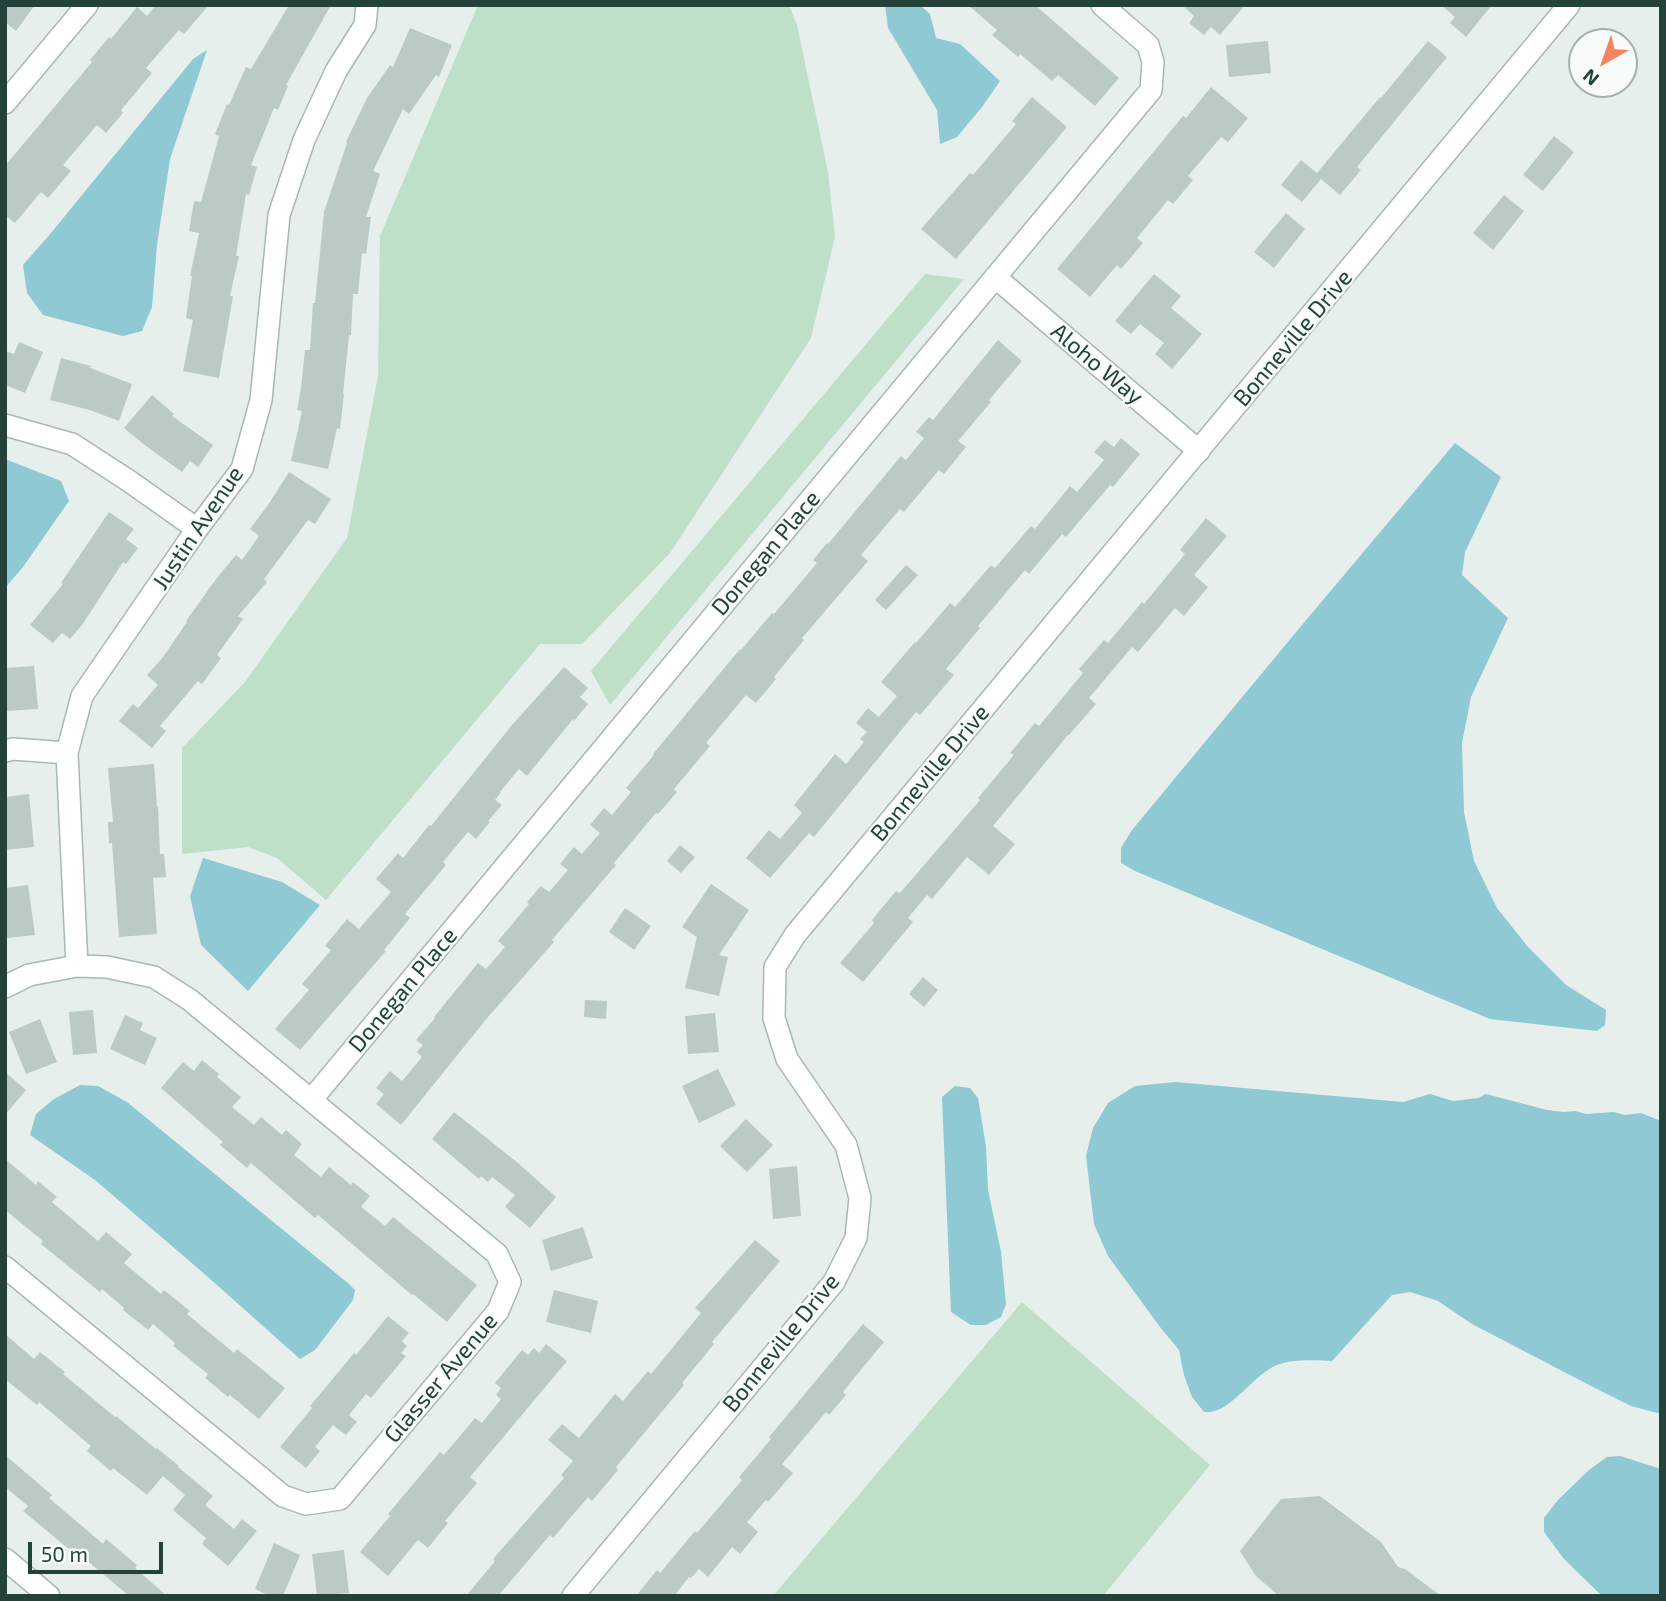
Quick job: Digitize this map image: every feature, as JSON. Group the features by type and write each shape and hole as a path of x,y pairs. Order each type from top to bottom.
{"street":[{"path":"5,103 87,5"},
{"name":"Justin Avenue","path":"77,966 67,752 82,696 197,529 242,469 261,400 279,215 309,129 336,71 365,25 367,5"},
{"name":"Donegan Place","path":"312,1099 1151,90 1153,62 1148,45 1102,5"},
{"name":"Bonneville Drive","path":"573,1596 834,1282 856,1238 860,1198 846,1145 787,1059 774,1018 775,967 795,935 1569,5"},
{"name":"Aloho Way","path":"995,277 1199,451"},
{"path":"5,425 72,443 197,529"},
{"path":"5,751 13,749 67,752"},
{"name":"Glasser Avenue","path":"5,987 29,975 77,966 107,967 154,977 190,1000 497,1254 510,1282 498,1311 340,1499 306,1504 284,1496 5,1267"},
{"path":"5,1559 49,1596"}],"green space":[{"path":"478,5 789,5 797,25 828,172 835,237 811,338 670,553 582,644 540,644 326,900 277,858 248,847 182,854 182,748 245,682 347,538 378,376 380,236"},
{"path":"925,274 964,279 610,705 591,671"},
{"path":"1022,1302 1210,1465 1103,1596 773,1596"}],"water":[{"path":"885,5 920,5 930,14 936,38 960,44 1000,81 957,137 940,144 937,110 888,28"},
{"path":"207,50 170,159 157,245 152,307 142,331 123,336 43,315 27,293 23,265 193,59"},
{"path":"1455,443 1501,477 1465,552 1462,575 1508,618 1471,697 1462,743 1464,812 1474,861 1497,908 1528,947 1566,985 1606,1010 1605,1025 1597,1031 1490,1019 1121,863 1121,848 1132,830"},
{"path":"5,459 61,481 69,501 5,588"},
{"path":"203,858 282,882 320,905 248,991 201,945 190,896"},
{"path":"1175,1082 1403,1102 1430,1094 1453,1101 1478,1098 1486,1094 1547,1110 1586,1114 1641,1113 1661,1121 1661,1414 1631,1406 1472,1324 1438,1301 1410,1292 1392,1295 1332,1361 1296,1361 1277,1365 1223,1407 1204,1412 1192,1397 1179,1350 1108,1256 1094,1224 1086,1156 1093,1128 1108,1103 1135,1086"},
{"path":"80,1085 98,1086 127,1102 355,1290 353,1300 315,1350 300,1359 95,1180 30,1135 36,1114 54,1099"},
{"path":"955,1086 970,1088 978,1098 986,1146 988,1190 1001,1252 1006,1304 1001,1317 986,1325 971,1325 951,1312 942,1097"},
{"path":"1620,1456 1661,1469 1661,1596 1602,1596 1564,1559 1544,1532 1544,1518 1558,1500 1589,1470 1607,1457"}],"building":[{"path":"5,5 35,5 16,31 5,22"},
{"path":"156,5 209,5 184,34 179,30 146,68 152,73 106,133 97,125 63,165 71,171 48,198 41,192 15,223 5,215 5,166 92,62 90,60 109,37 111,39 137,7 147,16"},
{"path":"289,5 331,5 286,85 288,86 278,110 274,108 251,165 257,167 249,195 246,194 219,378 183,371 193,320 186,318 190,276 199,233 189,231 194,201 201,202 219,136 215,134 227,104 229,105 246,67 251,69"},
{"path":"968,5 1035,5 1119,78 1095,106 1058,75 1052,81 1020,54 1018,57 992,35 997,30"},
{"path":"1182,5 1245,5 1220,35 1211,27 1204,35 1189,23 1194,16"},
{"path":"1441,5 1492,5 1466,37 1450,23 1455,17"},
{"path":"410,28 452,45 439,77 436,75 409,114 403,109 373,171 380,174 366,217 371,217 366,254 362,253 358,294 353,294 340,429 337,428 328,469 291,461 302,411 297,410 305,350 310,350 324,212 346,142 367,98 390,65 393,67"},
{"path":"1268,41 1271,73 1229,77 1226,45"},
{"path":"1428,41 1447,57 1357,167 1361,170 1340,195 1321,179 1302,202 1281,185 1301,160 1317,173"},
{"path":"1211,87 1248,118 1228,142 1221,137 1188,176 1193,180 1173,204 1168,200 1137,238 1143,243 1121,269 1117,265 1090,297 1057,269 1183,116 1186,118"},
{"path":"1032,97 1067,127 956,259 921,229 970,173 973,175 1016,124 1012,121"},
{"path":"1554,136 1574,152 1543,191 1523,175"},
{"path":"1504,195 1524,211 1493,250 1473,233"},
{"path":"1286,213 1305,229 1274,268 1254,252"},
{"path":"1154,274 1181,296 1171,308 1202,334 1172,369 1155,354 1164,343 1140,324 1131,334 1115,321"},
{"path":"998,340 1022,361 958,441 966,447 944,474 939,470 904,512 900,509 861,555 868,561 802,638 804,640 774,677 776,679 756,703 746,695 706,743 710,746 674,789 677,792 614,863 616,865 552,940 554,942 488,1017 401,1125 376,1104 384,1094 376,1088 390,1071 402,1081 422,1057 417,1052 423,1045 416,1040 434,1017 478,963 486,969 505,947 498,941 541,886 549,892 568,870 560,864 574,847 582,854 600,833 590,825 604,808 612,815 631,792 626,788 653,754 740,649 817,563 813,560 901,456 906,460 924,438 916,432 929,417 933,420"},
{"path":"19,342 43,352 25,393 5,385 5,351 14,354"},
{"path":"61,358 91,366 90,368 132,384 119,421 50,400"},
{"path":"152,395 174,414 172,416 213,445 198,467 190,461 182,472 124,428"},
{"path":"1121,438 1140,454 1066,537 1062,534 1029,574 1025,570 946,669 954,675 920,715 916,712 814,837 809,833 770,878 746,858 769,830 780,839 802,813 794,805 835,754 846,764 864,742 860,739 867,732 856,723 868,708 879,717 897,696 881,682 915,642 950,603 955,607 991,565 995,568 1031,526 1035,529 1070,486 1077,492 1104,460 1094,452 1105,440 1114,447"},
{"path":"289,472 331,499 315,524 308,520 264,579 267,582 238,616 243,619 217,655 221,658 202,684 198,681 160,726 166,731 152,748 119,721 133,704 138,708 158,685 147,675 163,657 216,579 236,555 242,560 259,536 250,529"},
{"path":"109,512 134,529 126,539 138,548 126,564 123,562 70,639 62,633 53,643 30,625 63,584 61,583"},
{"path":"1206,518 1227,536 1194,575 1208,587 1184,616 1175,608 1138,652 1132,647 1089,698 1096,704 993,826 1015,844 989,875 967,857 932,899 927,895 908,918 913,922 863,982 840,963 874,923 872,920 896,891 900,893 980,800 978,798 1014,755 1010,753 1035,723 1039,726 1083,673 1079,669 1104,640 1108,643 1142,602 1144,604 1185,554 1180,550"},
{"path":"906,565 918,575 886,610 875,600"},
{"path":"34,666 38,709 7,711 5,668"},
{"path":"564,667 588,688 580,697 588,704 527,776 519,769 495,800 502,805 488,821 490,822 476,839 468,832 443,862 446,865 405,914 410,918 384,950 386,951 300,1050 275,1029 309,990 302,984 331,950 325,946 347,919 359,929 391,892 376,879 398,853 403,858 512,725"},
{"path":"154,764 160,854 164,854 166,877 153,878 157,934 119,937 112,843 109,843 108,822 113,822 108,768"},
{"path":"29,794 34,847 5,850 5,797"},
{"path":"680,845 695,857 681,873 667,861"},
{"path":"711,884 749,910 719,955 728,957 719,996 685,988 697,937 682,927"},
{"path":"28,885 35,935 7,938 5,888"},
{"path":"625,908 651,926 634,950 609,932"},
{"path":"923,977 938,990 924,1007 909,994"},
{"path":"585,1000 607,1001 606,1019 584,1017"},
{"path":"93,1010 97,1053 73,1055 69,1012"},
{"path":"715,1013 719,1052 688,1054 685,1016"},
{"path":"125,1015 143,1023 140,1030 157,1038 145,1065 110,1049"},
{"path":"40,1019 57,1062 26,1074 9,1032"},
{"path":"202,1060 241,1097 232,1107 254,1125 261,1117 282,1135 286,1130 302,1144 294,1155 321,1177 329,1167 351,1185 353,1182 370,1196 361,1207 385,1226 393,1217 477,1285 447,1322 318,1215 315,1218 251,1163 247,1168 220,1145 223,1142 161,1088 183,1062 194,1071"},
{"path":"718,1069 736,1105 699,1123 682,1086"},
{"path":"5,1072 26,1090 5,1115"},
{"path":"454,1112 556,1197 530,1228 505,1207 515,1195 492,1177 488,1182 481,1176 479,1179 432,1139"},
{"path":"746,1119 773,1145 747,1172 720,1146"},
{"path":"5,1159 36,1185 38,1181 57,1197 52,1202 98,1241 106,1232 132,1254 124,1263 161,1294 164,1290 190,1311 187,1314 234,1353 237,1349 285,1388 259,1419 205,1378 208,1374 173,1346 175,1343 153,1324 148,1330 102,1289 100,1292 41,1244 43,1241 5,1210"},
{"path":"797,1166 801,1216 773,1219 769,1169"},
{"path":"583,1227 593,1258 551,1271 542,1240"},
{"path":"755,1240 780,1261 712,1342 714,1344 682,1383 684,1385 616,1467 618,1470 592,1501 588,1497 553,1538 550,1535 498,1596 466,1596 495,1561 493,1559 564,1478 561,1475 573,1461 548,1440 562,1424 579,1438 615,1394 623,1401 648,1371 651,1374 701,1313 695,1308"},
{"path":"554,1290 598,1301 591,1333 546,1322"},
{"path":"388,1316 409,1333 402,1341 407,1346 401,1353 406,1356 371,1398 366,1394 349,1415 357,1422 346,1435 333,1425 315,1447 320,1451 306,1468 280,1447 312,1408 310,1406"},
{"path":"863,1324 884,1342 843,1392 846,1395 829,1415 826,1412 782,1464 793,1473 747,1522 758,1532 740,1554 732,1547 708,1577 699,1569 674,1596 636,1596 657,1570 660,1573 695,1531 697,1533 742,1480 739,1477 771,1439 769,1437"},
{"path":"5,1334 34,1359 40,1352 115,1417 179,1466 213,1496 205,1505 234,1529 242,1519 257,1531 228,1566 202,1544 206,1538 173,1510 185,1495 163,1476 147,1495 113,1468 111,1471 87,1451 91,1446 39,1402 37,1405 5,1379"},
{"path":"546,1344 567,1361 470,1477 477,1483 445,1521 448,1523 428,1548 418,1540 388,1576 360,1552 440,1452 444,1455 475,1418 482,1423 501,1399 496,1395 501,1388 495,1383 522,1350 528,1355 534,1348 539,1353"},
{"path":"5,1455 52,1495 49,1498 103,1544 106,1539 137,1565 135,1568 167,1596 129,1596 23,1511 28,1506 5,1487"},
{"path":"1320,1496 1381,1542 1398,1567 1405,1569 1441,1596 1279,1596 1256,1576 1240,1551 1281,1499"},
{"path":"274,1543 300,1555 283,1596 270,1596 255,1589"},
{"path":"344,1550 349,1593 317,1596 312,1554"}]}
